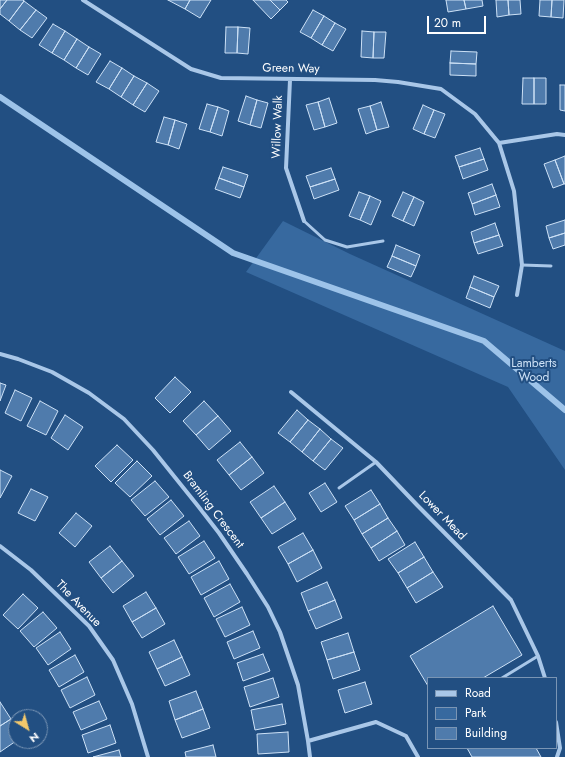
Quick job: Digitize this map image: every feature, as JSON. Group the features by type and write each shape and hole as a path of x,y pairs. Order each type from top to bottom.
{"street":[{"name":"Green Way","path":"83,0 191,69 221,78 390,81 441,89 475,114 498,143 514,191 522,265 517,295"},
{"name":"Willow Walk","path":"290,80 286,168 304,221"},
{"path":"498,143 557,134 565,135"},
{"name":"Bramling Crescent","path":"0,354 52,372 89,393 124,419 176,478 219,533 268,607 280,632 298,685 310,757"},
{"name":"Lower Mead","path":"291,392 376,462 511,600 538,656 546,677"},
{"name":"The Avenue","path":"0,546 31,570 89,626 113,660 132,704 148,757"},
{"path":"308,741 376,722 406,736 418,757"},
{"path":"557,728 560,748 557,757"}],"lane":[{"path":"304,221 325,240 347,247 383,241"},
{"path":"522,265 551,266"},
{"path":"339,488 376,462"},
{"path":"504,677 538,656"}],"green space":[{"name":"Lamberts Wood","path":"283,221 350,254 565,351 565,470 508,387 246,272"}],"building":[{"path":"0,0 7,0 0,9"},
{"path":"7,0 24,1 9,21 0,14 0,9"},
{"path":"168,0 190,0 185,9"},
{"path":"190,0 211,0 200,18 185,9"},
{"path":"253,0 270,0 280,10 271,19"},
{"path":"270,0 286,0 288,2 280,10"},
{"path":"446,0 464,0 466,9 448,12"},
{"path":"464,0 482,0 483,6 466,9"},
{"path":"496,0 508,0 509,15 497,17"},
{"path":"508,0 520,0 521,14 509,15"},
{"path":"540,0 552,0 551,17 539,16"},
{"path":"552,0 564,0 563,18 551,17"},
{"path":"24,1 36,10 20,30 9,21"},
{"path":"36,10 47,18 32,38 20,30"},
{"path":"313,10 324,16 311,38 300,32"},
{"path":"324,16 335,23 322,45 311,38"},
{"path":"335,23 346,29 333,51 322,45"},
{"path":"53,24 65,31 52,53 39,45"},
{"path":"226,27 238,27 237,53 225,53"},
{"path":"238,27 250,28 248,54 237,53"},
{"path":"65,31 77,39 64,60 52,53"},
{"path":"362,31 374,32 373,58 361,57"},
{"path":"374,32 386,32 384,58 373,58"},
{"path":"77,39 89,47 76,68 64,60"},
{"path":"89,47 101,54 88,75 76,68"},
{"path":"451,51 477,52 476,64 450,63"},
{"path":"110,61 122,68 109,89 96,82"},
{"path":"450,63 476,64 476,76 450,75"},
{"path":"122,68 134,76 121,97 109,89"},
{"path":"134,76 147,83 133,105 121,97"},
{"path":"523,78 534,78 534,104 522,104"},
{"path":"534,78 546,78 546,104 534,104"},
{"path":"147,83 159,91 145,112 133,105"},
{"path":"560,85 565,85 565,111 560,110"},
{"path":"246,96 257,100 250,125 238,121"},
{"path":"329,98 337,123 325,127 318,102"},
{"path":"257,100 268,103 261,128 250,125"},
{"path":"318,102 325,127 314,130 306,105"},
{"path":"381,102 389,127 377,130 370,106"},
{"path":"207,104 218,107 210,132 199,129"},
{"path":"423,105 434,110 424,134 413,129"},
{"path":"370,106 377,130 366,134 358,109"},
{"path":"218,107 229,111 222,136 210,132"},
{"path":"434,110 445,114 435,138 424,134"},
{"path":"164,117 175,120 168,145 156,142"},
{"path":"175,120 187,124 179,149 168,145"},
{"path":"480,148 484,159 459,167 455,156"},
{"path":"565,156 565,184 564,184 555,160"},
{"path":"484,159 488,170 463,179 459,167"},
{"path":"555,160 564,184 553,188 544,164"},
{"path":"223,167 248,175 244,187 219,178"},
{"path":"331,168 335,179 310,187 306,176"},
{"path":"219,178 244,187 240,198 215,189"},
{"path":"335,179 339,190 314,199 310,187"},
{"path":"492,184 496,195 472,204 468,193"},
{"path":"359,192 370,196 360,220 349,216"},
{"path":"403,192 414,197 403,221 392,216"},
{"path":"496,195 500,207 475,215 472,204"},
{"path":"370,196 381,201 371,225 360,220"},
{"path":"414,197 424,202 414,226 403,221"},
{"path":"565,220 565,233 549,238 546,226"},
{"path":"495,223 499,235 474,243 471,232"},
{"path":"565,233 565,245 553,249 549,238"},
{"path":"499,235 503,246 478,254 474,243"},
{"path":"396,245 420,255 416,266 392,256"},
{"path":"392,256 416,266 411,277 387,267"},
{"path":"474,276 499,286 494,297 470,287"},
{"path":"470,287 494,297 490,308 466,298"},
{"path":"175,377 191,392 170,413 155,398"},
{"path":"0,383 6,385 0,401"},
{"path":"15,390 32,398 21,421 5,413"},
{"path":"40,401 58,411 46,435 27,426"},
{"path":"204,401 218,416 196,435 183,421"},
{"path":"297,410 308,420 290,442 278,433"},
{"path":"65,415 83,427 68,450 51,438"},
{"path":"218,416 231,431 209,450 196,435"},
{"path":"308,420 320,429 302,452 290,442"},
{"path":"320,429 331,439 313,461 302,452"},
{"path":"331,439 343,448 325,470 313,461"},
{"path":"240,442 252,457 229,475 217,460"},
{"path":"117,445 133,460 111,482 95,466"},
{"path":"252,457 264,473 241,490 229,475"},
{"path":"137,461 152,476 130,497 115,483"},
{"path":"0,470 12,476 0,498"},
{"path":"155,481 169,497 145,516 131,500"},
{"path":"325,483 337,502 321,512 309,493"},
{"path":"274,486 285,502 261,518 250,502"},
{"path":"31,489 48,497 35,521 18,513"},
{"path":"371,490 380,504 354,520 345,506"},
{"path":"171,500 184,516 160,535 147,519"},
{"path":"285,502 296,519 272,534 261,518"},
{"path":"380,504 388,518 362,534 354,520"},
{"path":"76,513 92,526 75,547 59,533"},
{"path":"388,518 397,531 371,548 362,534"},
{"path":"189,521 200,536 176,554 164,538"},
{"path":"397,531 405,545 379,561 371,548"},
{"path":"303,533 313,550 288,564 278,547"},
{"path":"204,541 215,558 189,574 178,557"},
{"path":"415,542 424,557 398,573 388,559"},
{"path":"110,546 122,561 101,578 89,562"},
{"path":"313,550 322,568 297,582 288,564"},
{"path":"424,557 433,572 407,588 398,573"},
{"path":"122,561 134,576 113,593 101,578"},
{"path":"219,561 229,579 201,595 191,577"},
{"path":"433,572 443,587 416,603 407,588"},
{"path":"327,582 335,600 308,611 301,593"},
{"path":"230,584 240,602 214,617 204,598"},
{"path":"146,592 156,608 132,622 123,606"},
{"path":"23,594 38,608 18,629 3,615"},
{"path":"335,600 342,618 316,629 308,611"},
{"path":"493,606 522,655 485,677 427,677 427,684 410,656"},
{"path":"242,607 250,625 225,637 216,619"},
{"path":"156,608 165,624 142,638 132,622"},
{"path":"43,612 57,628 34,647 20,631"},
{"path":"253,631 260,648 234,659 227,642"},
{"path":"60,632 71,649 48,665 36,648"},
{"path":"348,633 354,652 327,660 321,642"},
{"path":"174,640 182,657 157,669 149,652"},
{"path":"354,652 360,670 333,679 327,660"},
{"path":"263,654 270,671 243,681 237,663"},
{"path":"75,655 84,672 59,687 49,670"},
{"path":"182,657 190,675 165,686 157,669"},
{"path":"87,677 95,695 70,708 61,690"},
{"path":"273,678 279,697 250,707 244,687"},
{"path":"365,682 372,704 345,713 338,690"},
{"path":"196,691 203,709 175,720 169,701"},
{"path":"99,701 107,719 81,730 73,712"},
{"path":"0,702 8,714 8,721 0,726"},
{"path":"282,704 286,724 255,730 251,710"},
{"path":"203,709 210,728 182,738 175,720"},
{"path":"8,721 8,746 0,752 0,726"},
{"path":"110,725 116,743 88,753 82,735"},
{"path":"288,732 289,752 258,754 257,734"},
{"path":"213,745 216,757 186,757 185,752"},
{"path":"468,749 537,749 541,757 472,757"},
{"path":"119,750 121,757 93,757"}],"waterway":[{"path":"0,97 233,253 484,341 565,410"}]}
